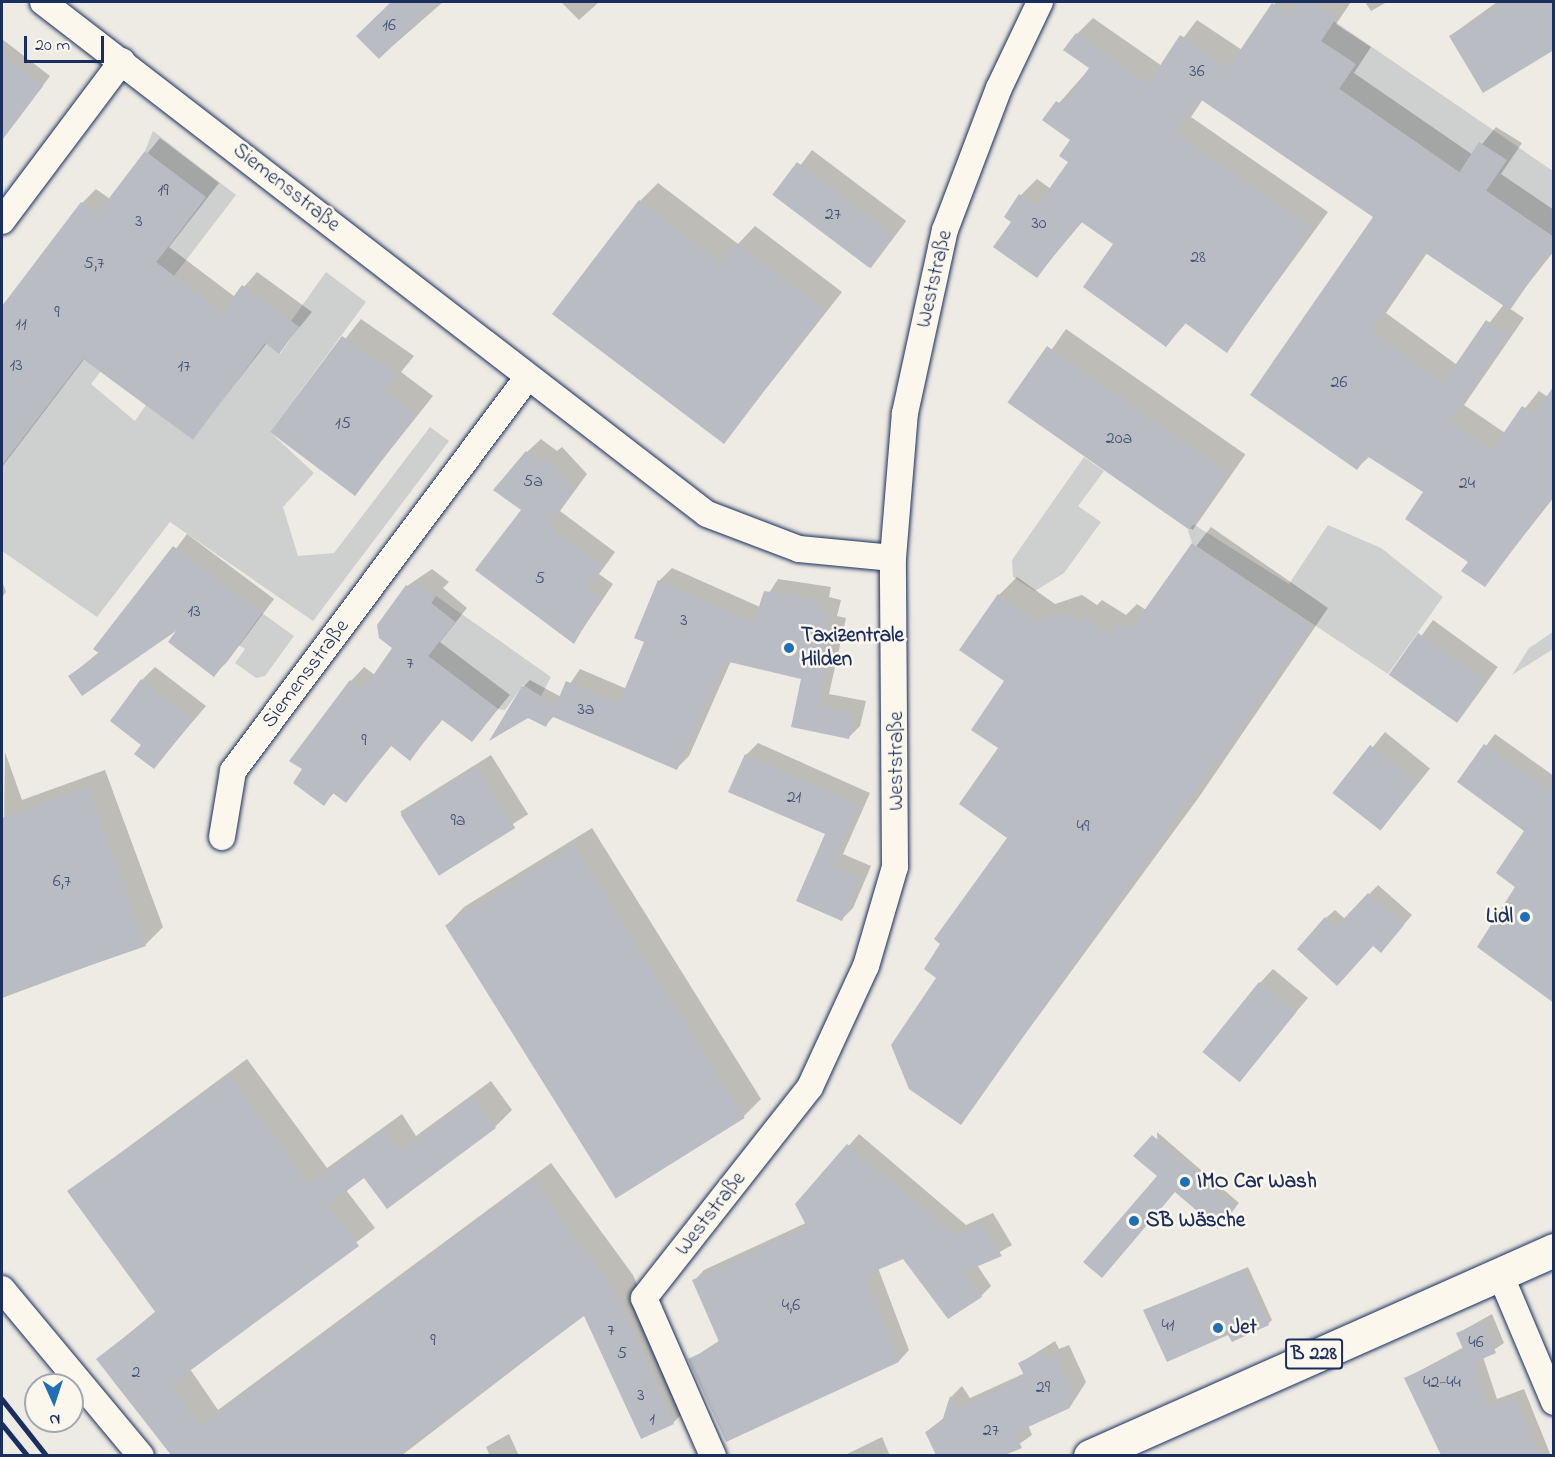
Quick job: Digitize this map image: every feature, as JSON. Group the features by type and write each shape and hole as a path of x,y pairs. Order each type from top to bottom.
{"main road":[{"name":"B 228","path":"1090,1455 1554,1250"}],"street":[{"name":"Siemensstraße","path":"43,2 122,61 526,379 707,514 799,549 893,558"},
{"name":"Weststraße","path":"713,1455 645,1298 810,1087 866,966 895,867 893,558 905,413 945,230 999,88 1040,2"},
{"path":"2,221 122,61"},
{"name":"Siemensstraße","path":"222,837 233,771 526,379"},
{"path":"1500,1274 1554,1402"},
{"path":"2,1289 141,1455"}],"shaded area":[{"path":"1334,21 1553,171 1553,237 1305,65"},
{"path":"153,131 236,195 91,384 135,421 146,405 193,440 265,343 280,354 299,327 291,321 326,272 366,302 270,432 314,473 283,507 298,556 334,553 430,427 449,441 313,621 170,522 97,617 2,551 2,465 205,198 145,151"},
{"path":"1084,457 1104,471 1078,506 1101,522 1064,573 1035,591 1013,577 1012,560"},
{"path":"1193,524 1289,584 1328,525 1381,548 1443,597 1388,674 1192,543 1188,531"},
{"path":"436,596 551,677 541,696 523,685 505,710 498,709 428,656 455,622 431,603"},
{"path":"262,613 294,636 265,676 256,678 235,663 245,649 239,645"},
{"path":"1553,632 1553,649 1512,675 1529,648"}],"building":[{"path":"391,2 437,2 379,59 356,36"},
{"path":"1299,2 1311,2 1336,18 1321,41 1356,64 1339,89 1459,173 1479,142 1507,160 1486,191 1554,237 1554,246 1510,310 1424,252 1371,330 1443,383 1486,320 1509,335 1449,421 1492,450 1522,406 1534,414 1554,386 1554,494 1485,587 1461,571 1468,562 1405,519 1423,492 1367,456 1357,470 1250,395 1373,217 1200,99 1176,134 1313,228 1227,353 1185,323 1166,347 1083,287 1113,244 1080,221 1037,278 993,247 1011,222 1004,217 1019,194 1037,206 1068,162 1059,156 1070,140 1042,120 1056,101 1063,105 1089,68 1063,50 1076,33 1148,84 1180,35 1228,68 1272,3 1290,15"},
{"path":"1506,2 1554,2 1554,50 1483,93 1449,36"},
{"path":"2,54 43,86 2,140"},
{"path":"145,151 206,197 156,262 222,312 242,285 299,327 279,354 265,343 193,440 83,359 2,465 2,306 81,202 97,214"},
{"path":"797,162 894,235 869,268 772,195"},
{"path":"639,200 721,263 736,243 825,310 724,444 552,314"},
{"path":"342,336 397,374 384,390 416,415 355,496 270,432"},
{"path":"1047,346 1229,473 1189,530 1007,403"},
{"path":"526,451 543,464 548,459 575,489 548,525 603,566 587,588 600,598 574,644 475,570 521,510 493,490"},
{"path":"1192,543 1312,626 961,1125 909,1089 891,1045 936,978 924,969 940,944 934,939 1007,838 959,804 998,748 971,730 1004,681 959,650 998,594 1036,621 1064,612 1079,622 1083,616 1110,634 1118,621 1131,629"},
{"path":"173,546 262,613 214,677 168,642 176,631 82,696 68,676 100,654 93,649"},
{"path":"658,580 754,622 764,591 820,599 818,609 830,612 826,628 835,630 818,705 854,713 849,739 791,727 801,679 725,661 677,770 551,716 566,681 619,703 644,642 634,638"},
{"path":"417,582 436,596 431,603 455,622 428,656 498,709 472,742 441,719 410,761 390,745 346,803 333,793 324,806 293,783 302,769 289,761 350,680 363,690 392,648 379,638 377,625 406,585 411,589"},
{"path":"1418,633 1486,681 1457,722 1389,675"},
{"path":"141,679 193,720 154,769 134,754 141,745 110,721"},
{"path":"522,686 556,705 546,727 528,718 489,741"},
{"path":"1484,744 1554,793 1554,1003 1477,947 1515,887 1496,873 1524,831 1457,782"},
{"path":"1370,745 1418,783 1381,831 1332,793"},
{"path":"745,754 859,805 832,866 860,878 842,921 796,901 825,834 728,792"},
{"path":"477,767 515,828 439,876 401,815"},
{"path":"88,786 146,946 2,996 2,818"},
{"path":"574,845 745,1118 616,1199 445,926"},
{"path":"1368,893 1404,925 1381,953 1373,946 1337,986 1297,949 1325,917 1336,927"},
{"path":"1259,982 1296,1012 1240,1082 1202,1052"},
{"path":"230,1075 309,1184 384,1130 399,1152 473,1097 496,1128 387,1209 364,1178 328,1205 359,1246 172,1384 200,1426 533,1179 616,1293 674,1424 641,1439 584,1316 398,1455 171,1455 96,1359 156,1313 67,1191"},
{"path":"1152,1135 1236,1207 1218,1229 1175,1192 1102,1278 1083,1262 1157,1176 1133,1156"},
{"path":"847,1144 955,1235 982,1223 1002,1256 964,1272 982,1297 948,1319 903,1259 866,1275 899,1362 726,1442 688,1359 720,1344 692,1280 807,1227 795,1204"},
{"path":"1244,1270 1269,1325 1232,1342 1228,1335 1167,1362 1143,1310"},
{"path":"1483,1322 1496,1353 1473,1363 1489,1407 1515,1397 1539,1455 1441,1455 1404,1378 1464,1351 1456,1333"},
{"path":"1043,1351 1047,1360 1057,1355 1075,1395 1066,1399 1070,1408 1015,1433 1022,1448 1005,1455 936,1455 925,1432 941,1425 950,1396 958,1409 1012,1384 1024,1375 1018,1363"}],"railway":[{"path":"2,1399 47,1456"},
{"path":"2,1424 28,1456"}],"place":[{"name":"Taxizentrale Hilden","path":"789,648"},
{"name":"Lidl","path":"1525,917"},
{"name":"IMO Car Wash","path":"1185,1182"},
{"name":"SB Wäsche","path":"1134,1221"},
{"name":"Jet","path":"1218,1328"}]}
